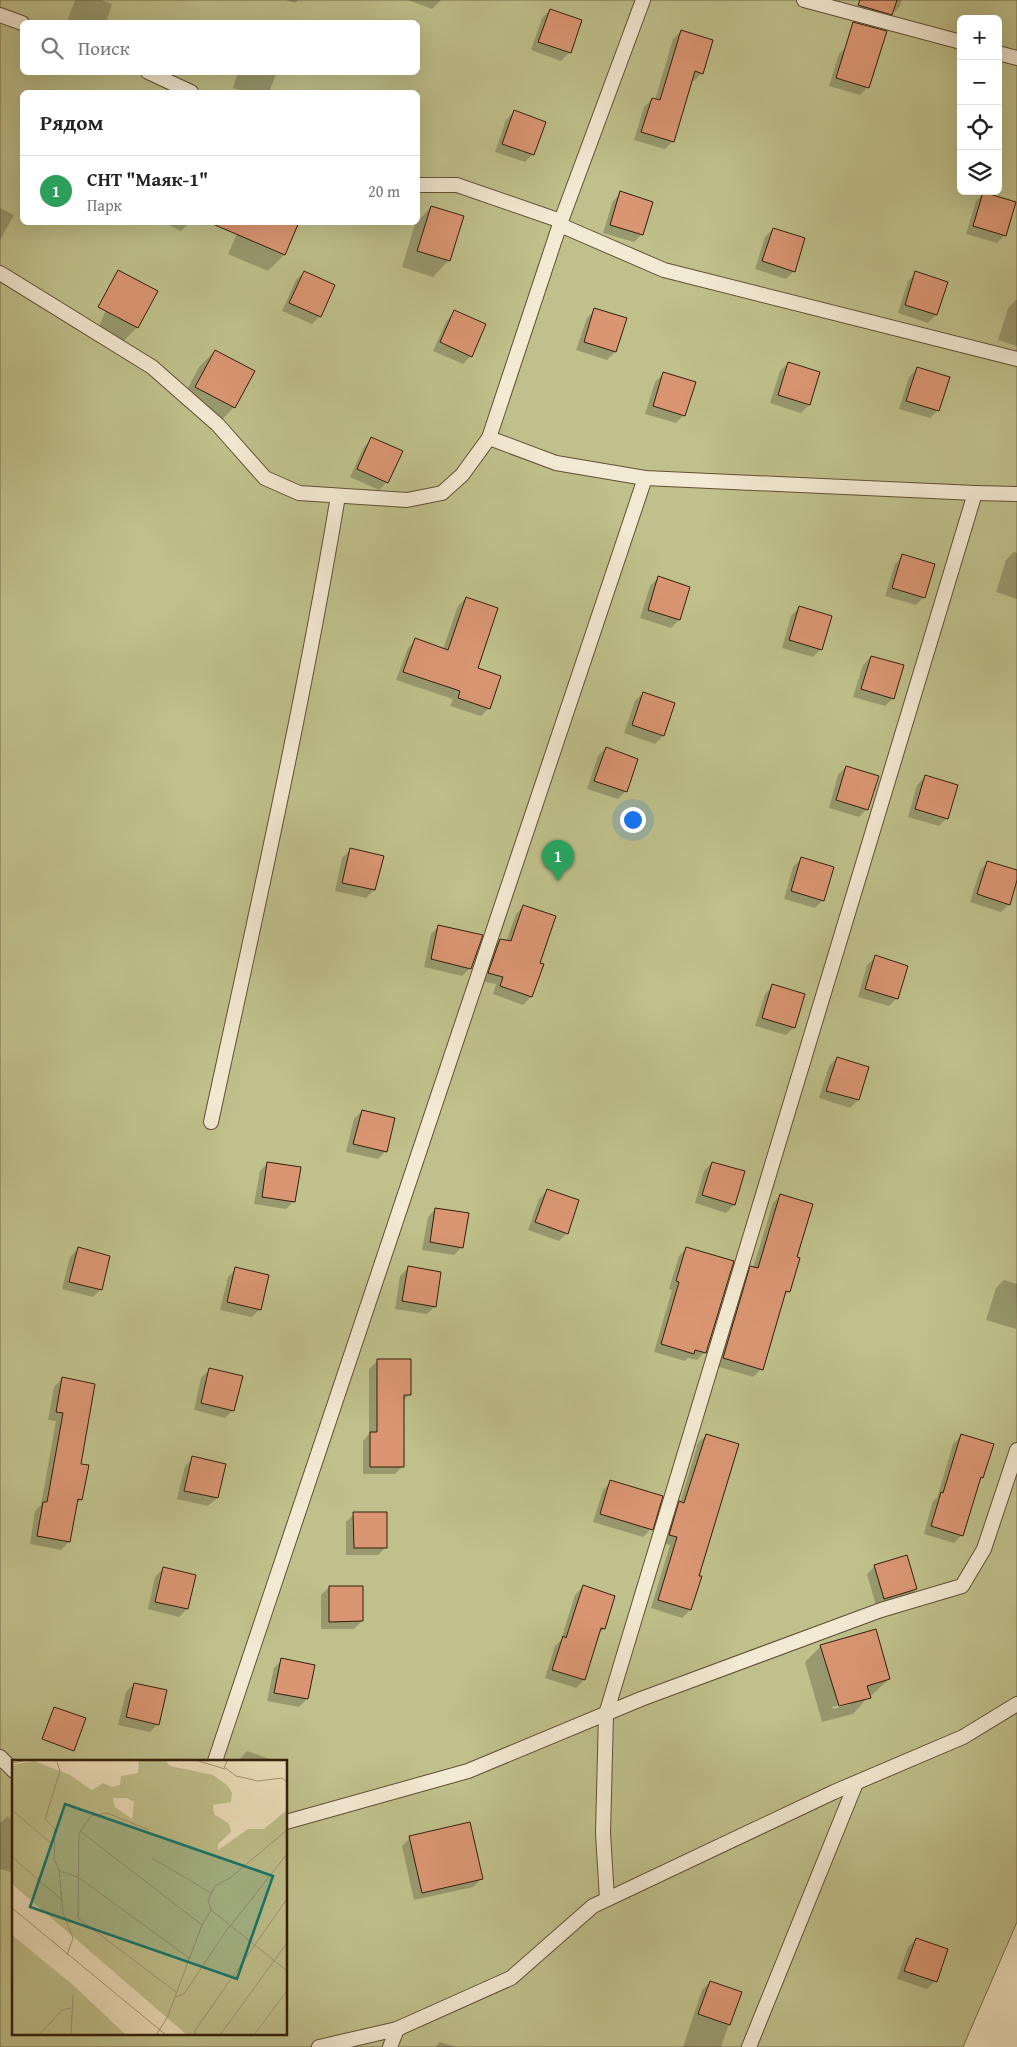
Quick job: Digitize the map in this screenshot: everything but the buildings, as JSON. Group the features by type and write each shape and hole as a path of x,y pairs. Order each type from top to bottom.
{"lane":[{"path":"0,272 152,367 218,425 265,478 300,493 407,500 442,493 462,475 489,438 560,223 643,0"},
{"path":"804,0 957,41"},
{"path":"0,15 20,22"},
{"path":"1002,53 1017,58"},
{"path":"154,75 187,90"},
{"path":"420,185 457,185 560,223 664,270 1017,359"},
{"path":"489,438 556,463 645,478 1017,494"},
{"path":"215,1760 645,478"},
{"path":"607,1899 603,1833 606,1714 975,493"},
{"path":"211,1122 270,849 324,579 338,496"},
{"path":"288,1821 468,1771 606,1714 881,1610 962,1586 984,1549 1017,1450"},
{"path":"319,2047 397,2029 511,1978 593,1906 856,1783 963,1737 1017,1704"},
{"path":"0,1757 12,1769"},
{"path":"748,2047 856,1783"},
{"path":"390,2047 397,2029"}],"green space":[{"path":"0,0 1017,0 1017,1922 963,2047 0,2047"}],"place":[{"name":"СНТ \"Маяк-1\"","path":"558,881"}]}
